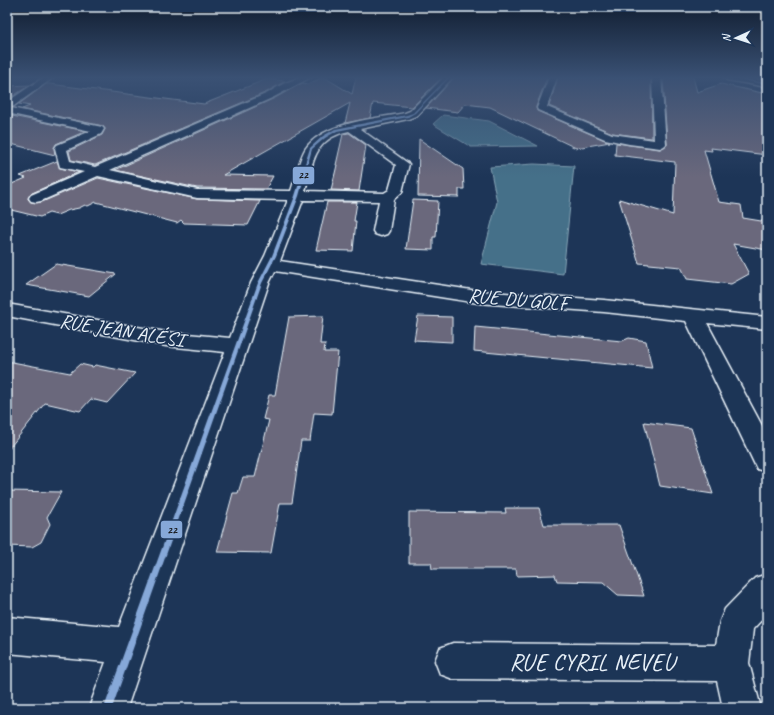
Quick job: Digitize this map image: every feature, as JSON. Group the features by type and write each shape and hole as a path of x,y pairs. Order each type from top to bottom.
{"street":[{"path":"9,110 98,128 97,132 61,148 64,164 197,194 387,197 395,192 403,164 351,127"},
{"path":"36,198 95,171 237,110"},
{"path":"108,708 260,283 271,265 297,196 312,149 324,137 336,130 408,116 417,110"},
{"path":"547,110 609,137 629,141 660,144 659,110"},
{"path":"381,232 387,197"},
{"name":"RUE DU GOLF","path":"271,265 478,296 604,306 767,323"},
{"name":"RUE JEAN ALÉSI","path":"7,310 166,340 238,346"},
{"path":"693,315 767,461"},
{"path":"742,708 731,663 736,621 767,590"},
{"path":"7,635 131,646"},
{"name":"RUE CYRIL NEVEU","path":"453,661 731,663"}],"water":[{"path":"443,115 489,121 538,146 471,147 433,124"},
{"path":"534,164 574,166 563,274 481,264 497,202 490,167"}],"building":[{"path":"29,110 224,110 95,165 71,160 69,151 102,135 105,129 103,126"},
{"path":"248,110 337,110 223,175 273,176 266,189 197,188 115,170"},
{"path":"348,110 372,110 370,118 345,123"},
{"path":"445,110 459,110 458,112"},
{"path":"497,110 537,110 610,142 576,148"},
{"path":"559,110 652,110 652,138 612,133"},
{"path":"665,110 767,110 767,155 711,148 712,151 704,150 719,202 741,205 743,218 767,222 767,250 733,244 749,274 731,284 687,279 681,267 639,263 619,199 673,215 675,162 615,155 616,143 660,149 667,145"},
{"path":"7,115 86,131 56,144 54,148 55,155 7,143"},
{"path":"349,133 366,145 359,191 331,190 343,134"},
{"path":"419,139 463,169 464,189 459,189 459,197 418,196"},
{"path":"57,161 60,168 79,172 30,194 28,199 31,202 42,202 98,178 197,199 260,201 248,225 184,223 181,220 177,223 96,202 88,206 85,205 57,215 49,213 40,217 7,209 7,186 26,178 20,176"},
{"path":"413,200 438,201 436,237 433,237 433,250 406,249"},
{"path":"327,202 357,202 354,221 356,221 353,251 316,250"},
{"path":"56,264 116,274 89,296 26,285"},
{"path":"323,316 320,344 325,344 324,352 338,352 332,414 314,413 310,441 301,441 292,503 280,503 271,553 217,552 233,493 238,493 243,477 255,477 269,420 263,419 269,395 275,395 289,317"},
{"path":"418,316 452,317 452,342 414,340"},
{"path":"475,327 622,341 629,338 646,341 652,368 474,351"},
{"path":"7,361 70,373 80,364 93,367 95,365 135,373 107,403 91,399 80,411 45,403 7,451"},
{"path":"644,422 691,428 713,494 660,486"},
{"path":"7,491 61,492 47,517 50,524 41,542 32,547 7,546"},
{"path":"505,508 539,508 544,525 619,525 644,596 618,595 603,582 557,581 555,575 517,576 516,569 432,569 431,563 409,563 409,512 506,513"}],"transit line":[{"name":"22","path":"108,708 260,283 274,256 297,196 311,149 324,137 336,130 408,116 417,110"}]}
